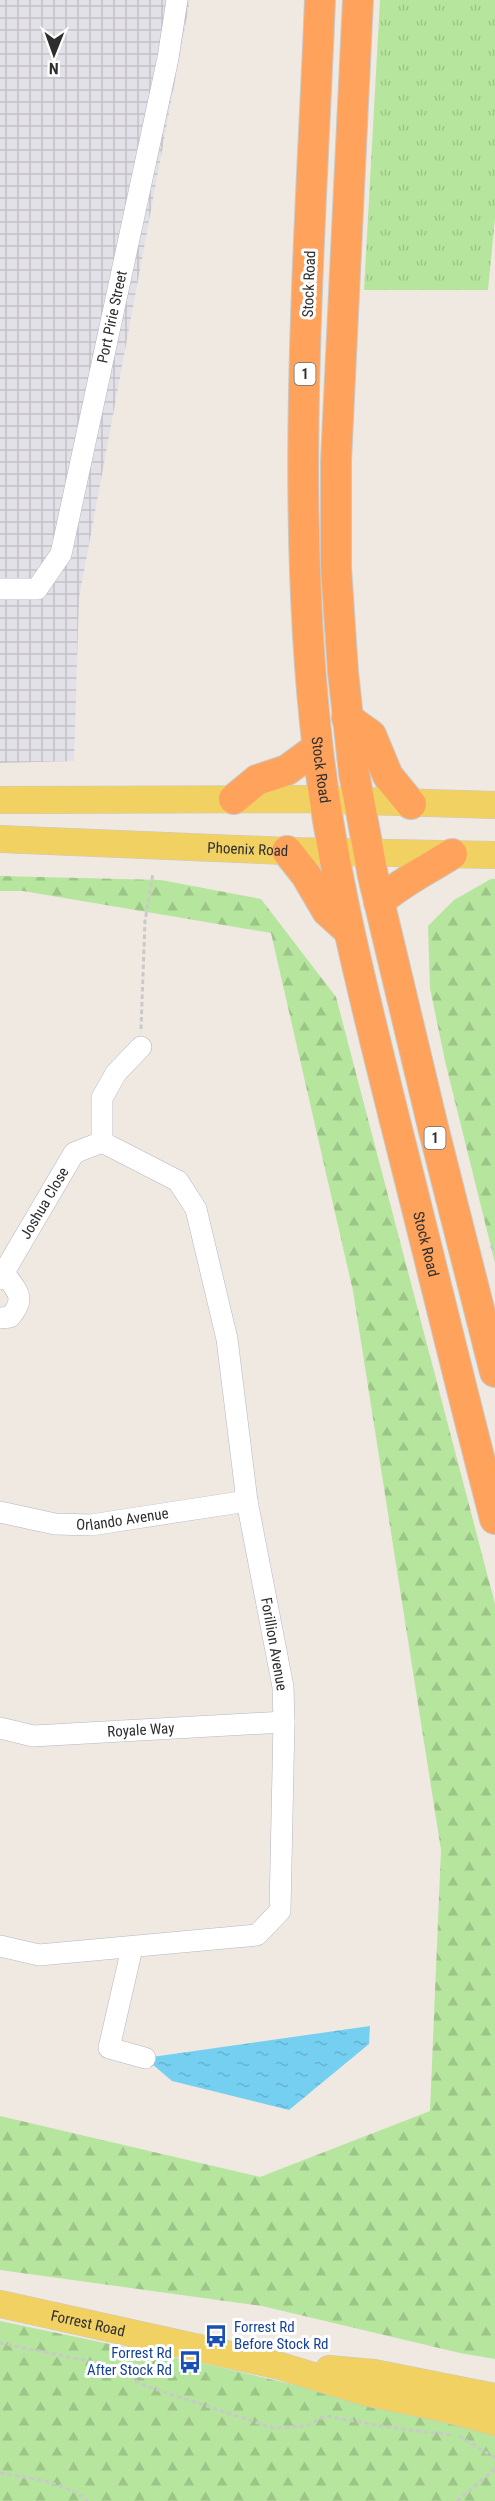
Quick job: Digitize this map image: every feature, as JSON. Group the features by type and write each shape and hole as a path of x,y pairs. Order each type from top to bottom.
{"highway":[{"name":"Stock Road","path":"320,0 304,466 307,616 317,748 324,801 349,931 495,1519"},
{"name":"1","path":"358,0 336,461 336,567 347,717 359,802 379,902 495,1372"},
{"path":"347,717 371,735 388,776 411,804"},
{"path":"234,799 257,780 287,770 317,748"},
{"path":"287,851 306,875 327,911 349,931"},
{"path":"379,902 400,884 420,875 452,854"}],"main road":[{"path":"0,800 234,799 495,805"},
{"name":"Phoenix Road","path":"0,839 287,851 495,855"},
{"name":"Forrest Road","path":"0,2304 280,2366 369,2393 447,2409 495,2422"},
{"name":"Forrest Road","path":"280,2366 374,2373 495,2397"}],"street":[{"name":"Port Pirie Street","path":"0,588 37,589 61,554 168,58 177,0"},
{"path":"102,1142 102,1098 116,1073 141,1047"},
{"name":"Joshua Close","path":"2,1276 74,1153 102,1142"},
{"name":"Forillion Avenue","path":"0,1946 39,1955 257,1935 280,1911 283,1687 247,1501 226,1339 196,1209 178,1181 102,1142"},
{"path":"0,1318 10,1317 19,1307 20,1296 2,1276"},
{"name":"Orlando Avenue","path":"0,1512 55,1524 91,1525 247,1501"},
{"name":"Royale Way","path":"0,1728 33,1736 284,1722"},
{"path":"132,1948 109,2048 146,2058"}],"path":[{"path":"141,1047 145,921 153,873"},
{"path":"491,1246 495,1252"},
{"path":"0,2343 118,2367 141,2385 273,2428 306,2426 326,2416 459,2436 495,2458"},
{"path":"456,2501 495,2469"},
{"path":"0,2473 48,2481 77,2492 88,2501"}],"shaded area":[{"path":"0,0 190,0 79,598 74,761 0,763"}],"green space":[{"path":"380,0 495,0 495,218 488,290 364,290"},
{"path":"0,876 161,880 261,899 336,997 495,1604 495,2359 460,2353 262,2306 0,2270 0,2116 260,2177 430,2111 441,1850 353,1291 271,933 23,891 0,891"},
{"path":"491,879 495,879 495,1263 445,1061 430,988 428,926 454,900"},
{"path":"0,2321 224,2368 495,2433 495,2501 0,2501"}],"water":[{"path":"370,2026 369,2044 289,2110 172,2081 145,2058"}],"place":[{"name":"Forrest Rd Before Stock Rd","path":"216,2336"},
{"name":"Forrest Rd After Stock Rd","path":"190,2362"}]}
